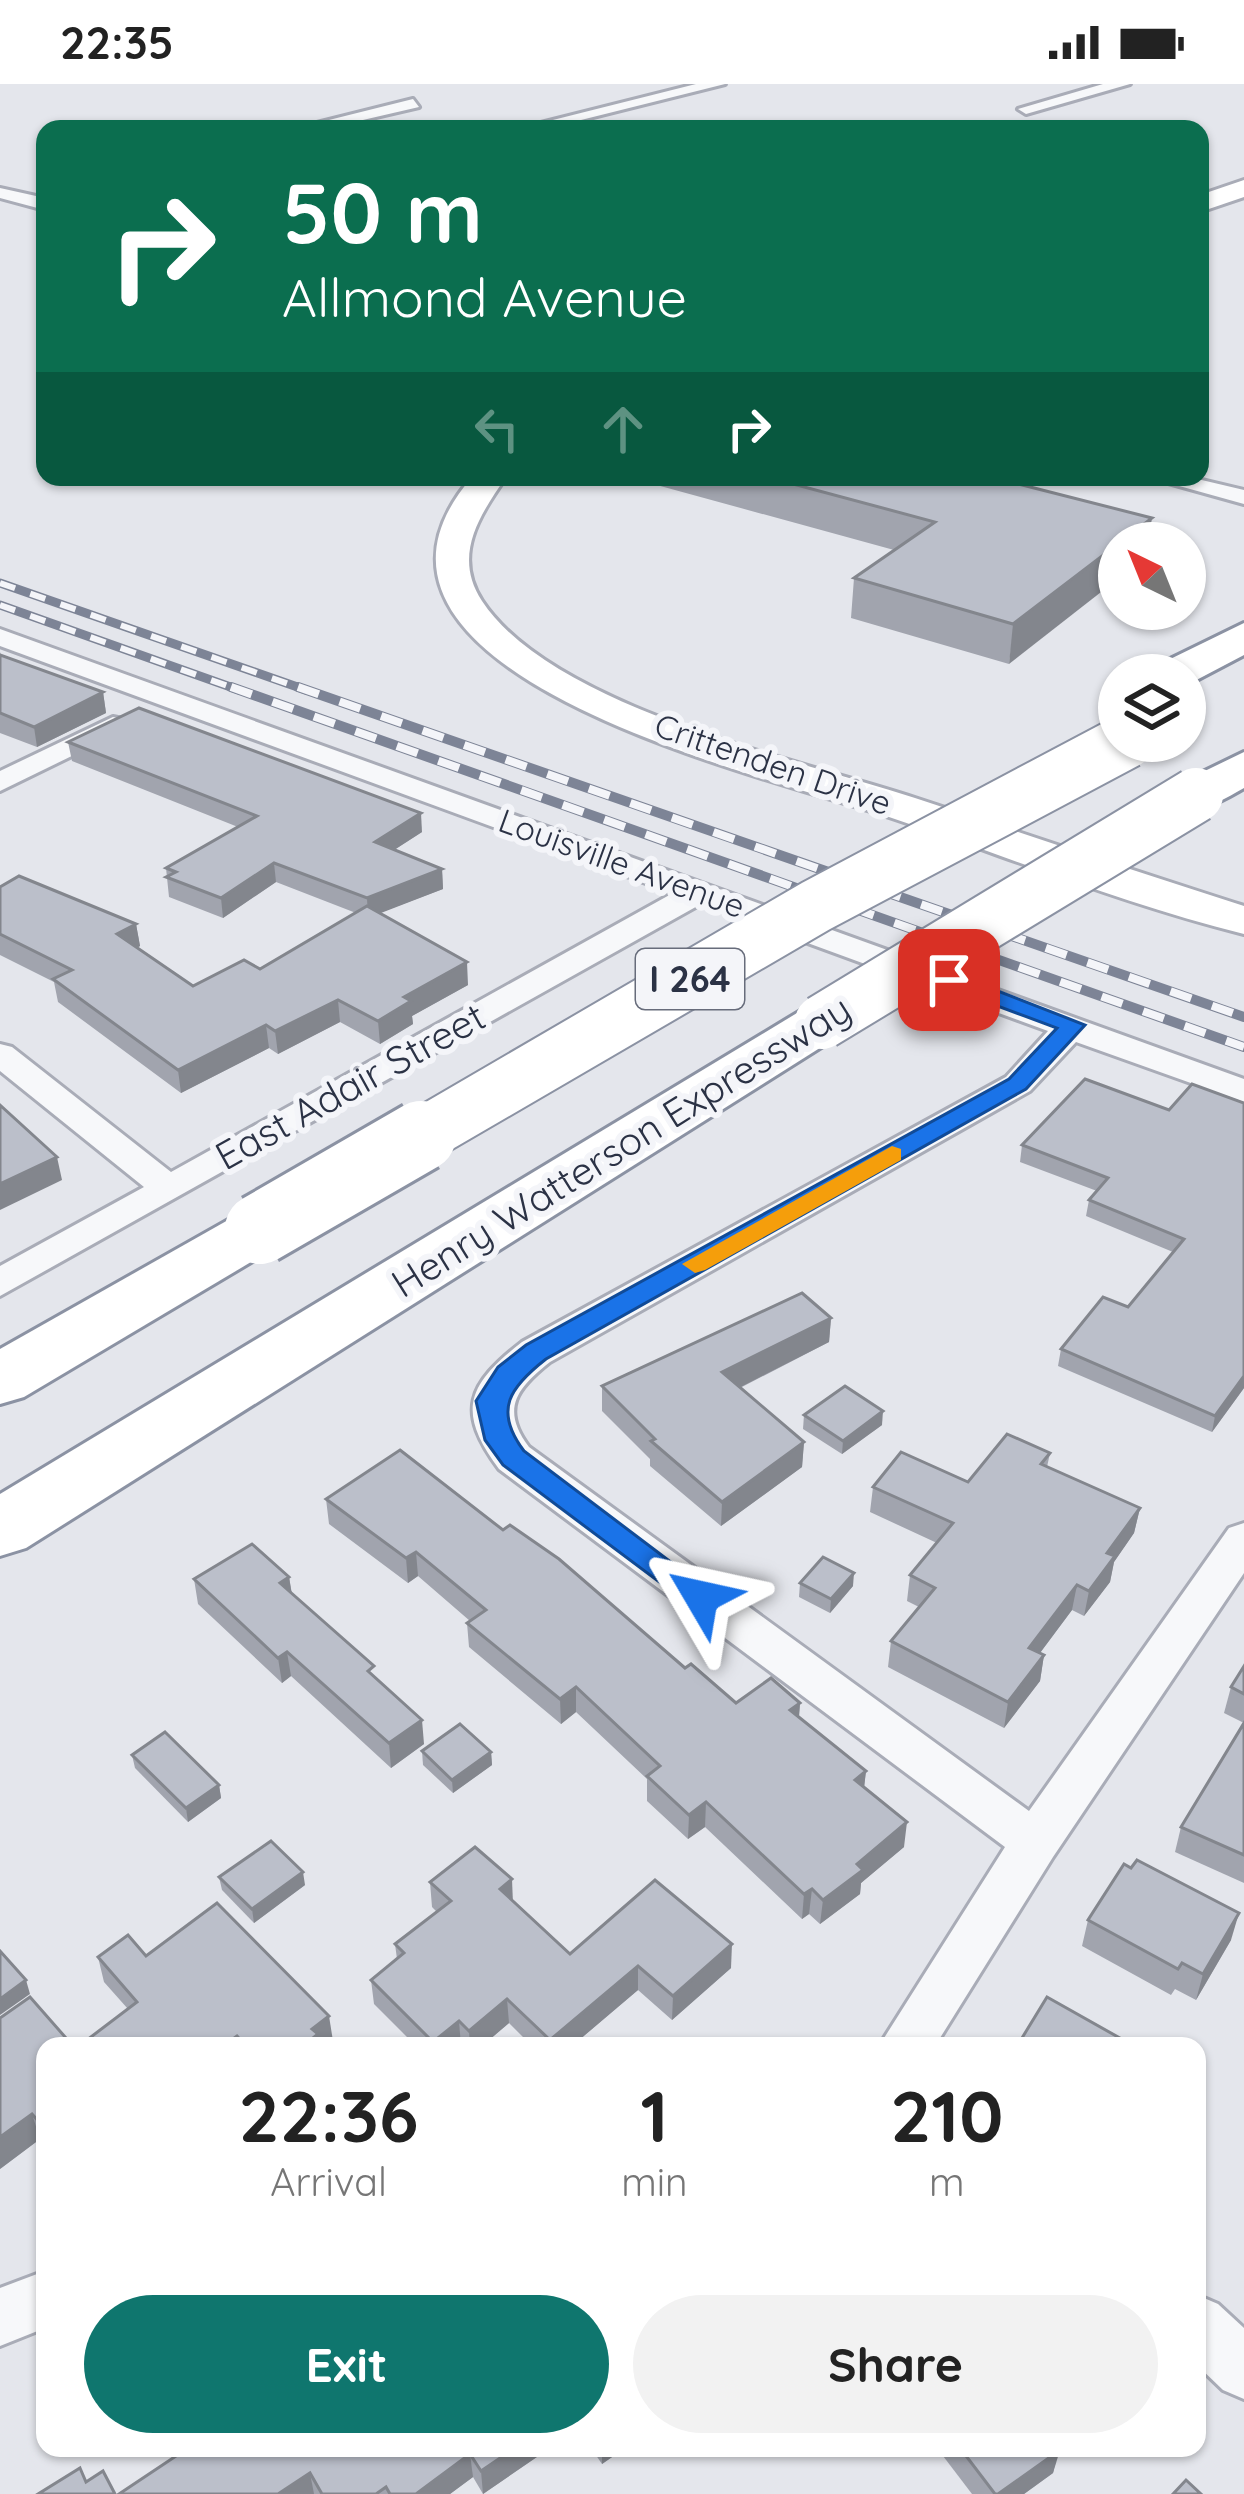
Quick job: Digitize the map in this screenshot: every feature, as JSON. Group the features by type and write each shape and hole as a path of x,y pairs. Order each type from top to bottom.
{"highway":[{"path":"1206,658 1244,637"},
{"path":"1206,700 1244,680"},
{"path":"816,906 835,865 1098,717"},
{"name":"I 264","path":"0,1380 816,906 1098,756"},
{"name":"Henry Watterson Expressway","path":"0,1529 1244,767"}],"main road":[{"path":"1209,201 1244,188"},
{"name":"Crittenden Drive","path":"482,486 465,504 449,543 453,577 468,609 526,665 667,731 1244,921"}],"street":[{"path":"558,120 717,84"},
{"path":"1025,109 1122,84"},
{"path":"341,120 413,104"},
{"path":"4,194 36,189"},
{"path":"4,194 36,202"},
{"path":"1198,486 1244,497"},
{"name":"Louisville Avenue","path":"0,637 1244,1091"},
{"path":"0,782 172,696"},
{"name":"East Adair Street","path":"0,1283 700,892"},
{"path":"1035,1842 514,1458 495,1433 491,1401 508,1374 536,1352 1018,1084 1073,1025"},
{"path":"0,1054 167,1187"},
{"path":"912,2037 1035,1842 1244,1539"},
{"path":"0,2317 36,2303"},
{"path":"1206,2333 1244,2369"}],"building":[{"path":"801,486 1026,486 1152,518 1147,522 1098,522 1098,559 1013,624 854,578 935,522"},
{"path":"0,655 103,692 34,727 0,713"},
{"path":"139,708 421,813 375,842 442,869 367,898 274,863 221,898 166,877 176,872 166,868 257,816 68,742"},
{"path":"19,876 136,924 117,934 193,986 244,960 260,969 367,906 467,962 404,997 411,1001 378,1021 338,1000 275,1031 266,1025 178,1070 53,979 72,970 0,934 0,887"},
{"path":"1085,1079 1169,1110 1192,1084 1244,1103 1244,1376 1215,1416 1061,1349 1103,1297 1128,1307 1184,1239 1089,1200 1108,1178 1022,1145"},
{"path":"0,1105 57,1157 0,1184"},
{"path":"802,1293 831,1318 722,1372 804,1442 722,1502 651,1441 655,1439 602,1386"},
{"path":"845,1386 883,1411 843,1441 804,1415"},
{"path":"1007,1434 1050,1453 1041,1464 1140,1508 1107,1553 1115,1556 1089,1591 1077,1585 1029,1648 1044,1655 1008,1702 891,1641 935,1588 910,1575 953,1523 873,1487 901,1452 968,1482"},
{"path":"400,1450 503,1530 510,1525 559,1559 685,1668 691,1664 736,1703 771,1678 800,1703 790,1710 866,1771 855,1780 907,1822 857,1864 863,1870 823,1900 812,1889 804,1894 706,1802 689,1815 647,1776 660,1766 576,1687 560,1699 467,1623 486,1610 416,1552 406,1558 326,1499"},
{"path":"252,1544 289,1577 280,1583 374,1666 368,1671 422,1720 389,1743 287,1652 278,1658 194,1579"},
{"path":"823,1557 854,1573 831,1599 800,1583"},
{"path":"1244,1666 1244,1694 1231,1687"},
{"path":"1244,1723 1244,1855 1181,1827"},
{"path":"460,1724 491,1752 452,1780 422,1751"},
{"path":"165,1732 219,1785 186,1808 132,1755"},
{"path":"271,1841 303,1872 252,1909 219,1877"},
{"path":"475,1847 512,1879 500,1889 570,1954 655,1880 732,1944 673,1996 638,1966 554,2037 547,2037 507,1999 469,2031 459,2021 439,2037 428,2037 371,1980 404,1953 395,1944 451,1901 430,1882"},
{"path":"1137,1860 1239,1913 1203,1974 1182,1963 1178,1969 1088,1920 1124,1864 1131,1868"},
{"path":"217,1903 329,2016 312,2029 318,2034 314,2037 91,2037 137,2002 98,1957 128,1935 146,1956"},
{"path":"0,1951 26,1980 0,1999"},
{"path":"30,1997 65,2037 36,2037 36,2118 32,2114 0,2137 0,2018"},
{"path":"1047,1997 1118,2037 1023,2037"},
{"path":"174,2457 466,2457 416,2494 390,2494 386,2487 376,2494 322,2494 310,2473 278,2494 119,2494"},
{"path":"472,2457 502,2457 481,2471"},
{"path":"967,2457 1050,2457 998,2494"},
{"path":"80,2468 86,2482 103,2471 115,2494 38,2494"},
{"path":"1186,2480 1201,2494 1173,2494"}],"railway":[{"path":"0,583 306,690"},
{"path":"0,605 239,690"},
{"path":"231,687 1244,1047"},
{"path":"298,687 1244,1017"}],"slow traffic":[{"path":"695,1264 892,1154"}],"route":[{"path":"701,1597 514,1458 495,1433 491,1401 508,1374 536,1352 1018,1084 1073,1025 949,980"}]}
